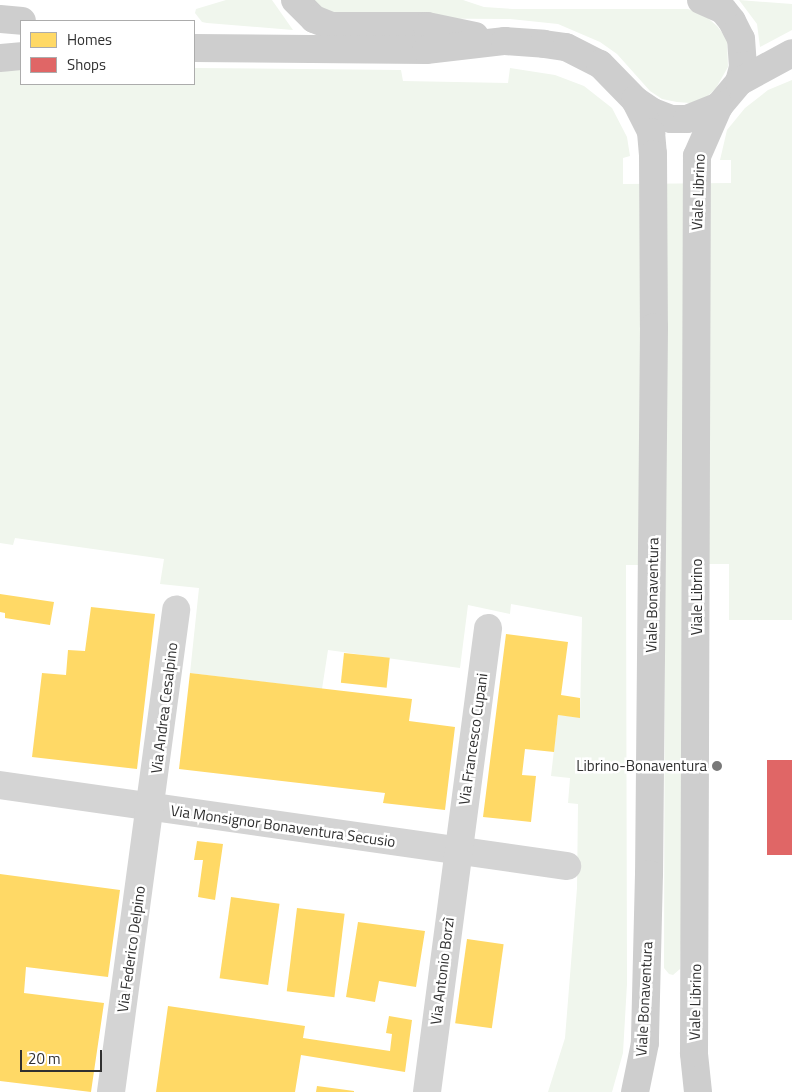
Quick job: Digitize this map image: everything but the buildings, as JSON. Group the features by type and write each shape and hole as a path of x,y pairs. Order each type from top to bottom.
{"main road":[{"path":"294,0 314,20 331,26 427,26 505,41 566,47 589,57 616,79 634,100 671,119 701,116 718,106 739,82 792,53"},
{"path":"702,0 723,10 738,30 743,52 739,82"},
{"path":"0,19 20,21"},
{"path":"195,41 238,46"},
{"path":"195,48 238,46 426,50 505,41"},
{"path":"0,58 20,56"},
{"name":"Viale Bonaventura","path":"634,100 651,132 653,184 652,565 645,1043 635,1092"},
{"name":"Viale Librino","path":"698,1092 694,1052 697,156 718,106"}],"street":[{"name":"Via Andrea Cesalpino","path":"151,807 176,609"},
{"name":"Via Francesco Cupani","path":"457,851 488,628"},
{"name":"Via Monsignor Bonaventura Secusio","path":"0,785 567,866"},
{"name":"Via Federico Delpino","path":"111,1092 151,807"},
{"name":"Via Antonio Borzì","path":"427,1092 457,851"}],"shaded area":[{"path":"226,0 272,0 293,30 207,23 202,22 195,13 196,9"},
{"path":"310,0 463,0 484,7 513,9 688,9 703,14 717,26 727,39 728,67 716,88 706,98 690,103 677,102 662,99 650,91 617,54 600,42 558,24 510,19 342,18 328,15"},
{"path":"739,0 792,4 792,30 760,47 757,24"},
{"path":"20,68 20,85 195,85 195,68 401,70 403,81 508,83 510,68 555,75 584,86 612,108 627,137 630,156 623,158 623,184 731,183 731,160 720,160 727,130 745,108 768,90 792,80 792,620 729,620 729,564 683,564 680,969 673,975 669,974 664,968 665,565 626,565 627,984 623,1053 612,1092 548,1092 565,1038 577,888 578,804 568,803 570,778 551,776 558,715 580,717 582,617 511,604 510,614 468,605 460,668 328,650 322,689 190,673 199,588 160,584 164,559 15,538 13,545 0,543 0,72"}],"place":[{"name":"Librino-Bonaventura","path":"717,766"}]}
